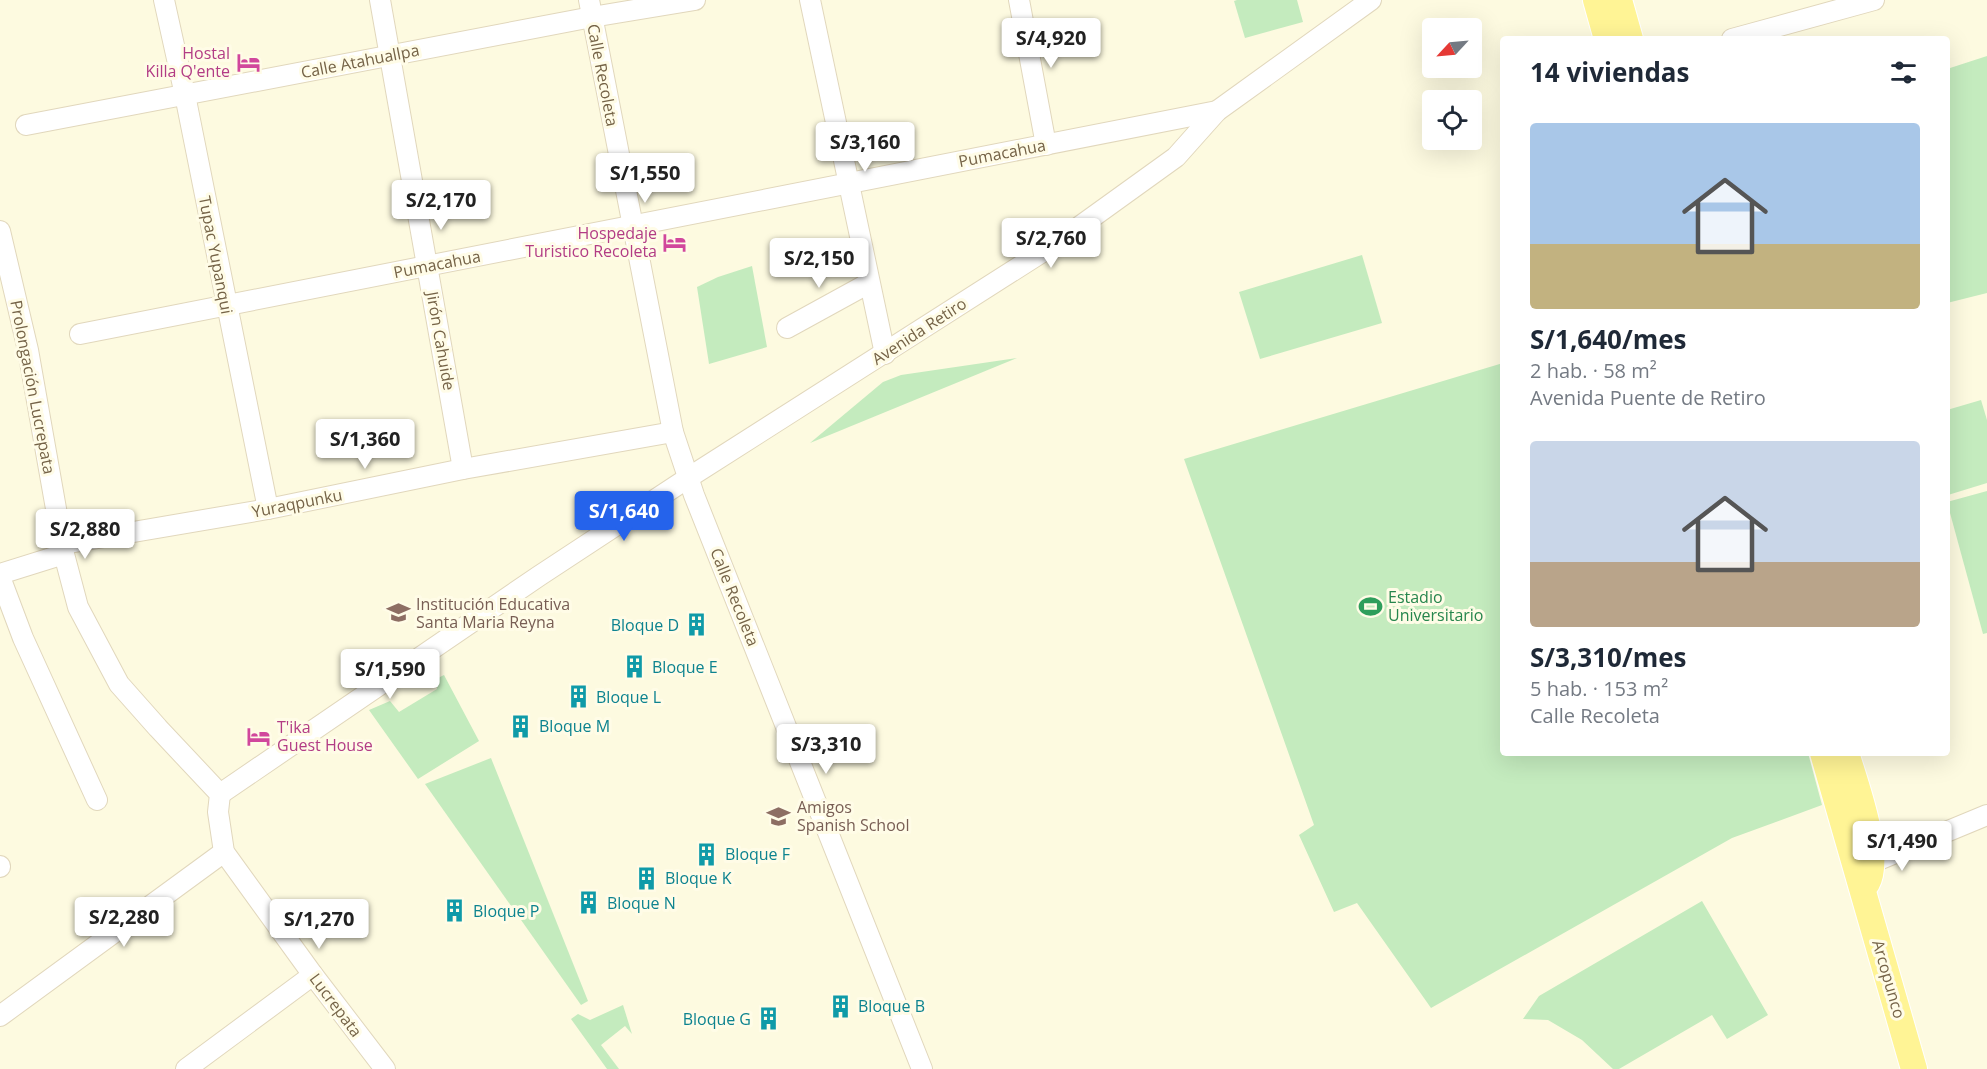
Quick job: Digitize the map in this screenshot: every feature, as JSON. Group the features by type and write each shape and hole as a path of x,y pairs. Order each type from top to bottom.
{"main road":[{"path":"1596,0 1606,36"},
{"path":"1619,0 1629,36"},
{"path":"1824,756 1864,874"},
{"path":"1846,756 1864,815 1864,874"},
{"name":"Arcopunco","path":"1864,874 1914,1069"}],"street":[{"name":"Tupac Yupanqui","path":"164,0 268,509"},
{"name":"Jirón Cahuide","path":"380,0 463,469"},
{"name":"Calle Atahuallpa","path":"26,125 390,55 591,8 695,0"},
{"path":"810,0 885,354"},
{"path":"1019,0 1046,145"},
{"name":"Avenida Retiro","path":"220,794 539,576 1058,242 1176,157 1217,111 1371,0"},
{"path":"1743,36 1874,0"},
{"name":"Calle Recoleta","path":"591,8 673,432 688,478 922,1069"},
{"name":"Pumacahua","path":"80,334 1217,111"},
{"name":"Prolongación Lucrepata","path":"0,231 28,350 63,549 78,607 120,684 220,794"},
{"path":"787,328 869,283"},
{"name":"Yuraqpunku","path":"0,576 63,549 463,469 673,432"},
{"path":"0,576 23,638 97,800"},
{"path":"0,1016 225,852 218,812 220,794"},
{"path":"1864,874 1987,815"},
{"name":"Lucrepata","path":"225,852 313,975 385,1069"},
{"path":"186,1069 313,975"}],"green space":[{"path":"1297,0 1303,22 1245,38 1234,1"},
{"path":"1987,56 1987,293 1950,302 1950,68"},
{"path":"1362,255 1382,323 1260,359 1239,292"},
{"path":"752,266 767,347 709,364 697,287 718,277"},
{"path":"1017,358 810,443 883,382 901,375"},
{"name":"Estadio Universitario","path":"1500,364 1500,756 1809,756 1822,805 1732,838 1431,1008 1357,903 1334,912 1299,835 1314,825 1184,459"},
{"path":"1981,400 1987,420 1987,483 1950,494 1950,409"},
{"path":"1987,491 1987,633 1983,634 1950,513 1950,501"},
{"path":"444,675 479,741 418,779 369,710 390,701 399,712 437,689 436,679"},
{"path":"491,758 588,1001 581,1005 425,784"},
{"path":"1702,901 1768,1015 1727,1039 1712,1015 1619,1069 1613,1069 1582,1040 1548,1020 1523,1019 1539,996"},
{"path":"623,1005 632,1034 625,1026 601,1045 619,1069 607,1069 571,1019 578,1014 590,1020"}],"place":[{"name":"Hostal Killa Q'ente","path":"248,62"},
{"name":"Hospedaje Turistico Recoleta","path":"675,242"},
{"name":"Estadio Universitario","path":"1370,606"},
{"name":"Institución Educativa Santa Maria Reyna","path":"398,613"},
{"name":"Bloque D","path":"697,625"},
{"name":"Bloque E","path":"634,667"},
{"name":"Bloque L","path":"578,697"},
{"name":"Bloque M","path":"521,726"},
{"name":"T'ika Guest House","path":"259,736"},
{"name":"Amigos Spanish School","path":"779,816"},
{"name":"Bloque F","path":"707,854"},
{"name":"Bloque K","path":"647,878"},
{"name":"Bloque N","path":"589,903"},
{"name":"Bloque P","path":"455,911"},
{"name":"Bloque B","path":"840,1006"},
{"name":"Bloque G","path":"769,1019"}]}
